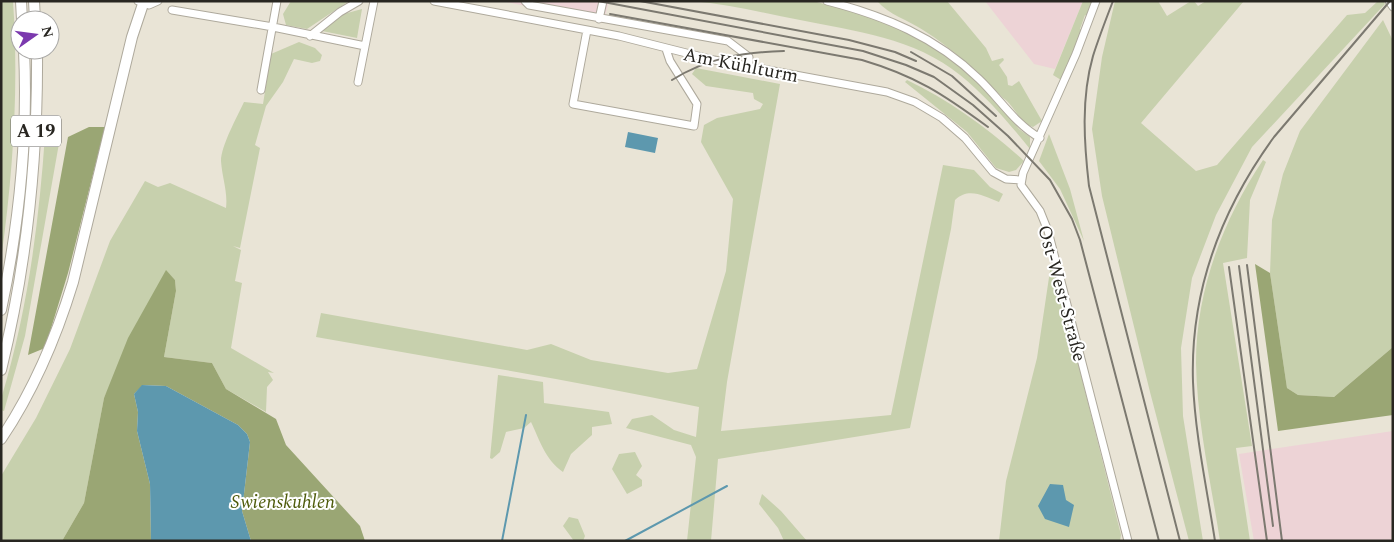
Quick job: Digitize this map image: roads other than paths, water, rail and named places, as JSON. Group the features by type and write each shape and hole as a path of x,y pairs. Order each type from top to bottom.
{"highway":[{"path":"1,439 28,394 50,350 61,321 73,282 140,3"},
{"name":"A 19","path":"1,310 12,249 21,172 24,60"},
{"name":"A 19","path":"1,370 20,284 30,212 36,136 37,60"}],"street":[{"path":"140,3 158,1"},
{"path":"261,90 277,1"},
{"path":"310,36 340,12 359,1"},
{"path":"358,82 374,1"},
{"name":"Am Kühlturm","path":"434,1 587,30 666,49 887,92 903,97 930,110 954,128 993,172 1006,179 1020,180"},
{"path":"525,1 529,5 728,41 749,57 749,66"},
{"path":"599,18 603,1"},
{"path":"827,1 852,4 934,42 958,59 981,80 1025,129 1040,138"},
{"path":"1020,180 1076,54 1096,1"},
{"path":"1389,1 1393,7"},
{"path":"172,10 272,27 365,46"},
{"path":"587,30 574,104 694,126 697,104 670,61 666,49"},
{"name":"Ost-West-Straße","path":"1020,180 1021,185 1040,211 1048,231 1128,541"}],"water":[{"path":"628,132 658,138 655,153 625,147"},
{"path":"142,385 166,386 238,425 247,434 250,442 242,511 251,541 151,541 150,484 137,431 138,412 134,394"},
{"path":"1050,484 1063,485 1066,500 1074,505 1069,527 1045,519 1038,506"}],"waterway":[{"path":"502,541 526,415"},
{"path":"625,541 727,486"}],"railway":[{"path":"598,1 863,51 906,65 934,77 973,105 1008,136 1050,180 1072,219 1080,240 1159,541"},
{"path":"640,1 849,40 895,52 916,61"},
{"path":"1113,1 1089,72 1085,104 1085,137 1089,186 1180,541"},
{"path":"1215,541 1199,442 1193,382 1193,349 1197,316 1203,284 1212,253 1239,193 1274,137 1390,1"},
{"path":"610,14 862,60 881,66 928,87 988,127"},
{"path":"672,80 685,72 712,61 754,53 784,51"},
{"path":"911,52 952,76 996,116"},
{"path":"1247,265 1282,541"},
{"path":"1239,266 1273,526"},
{"path":"1229,267 1267,541"}],"park label":[{"name":"Swienskuhlen","path":"283,501"}]}
